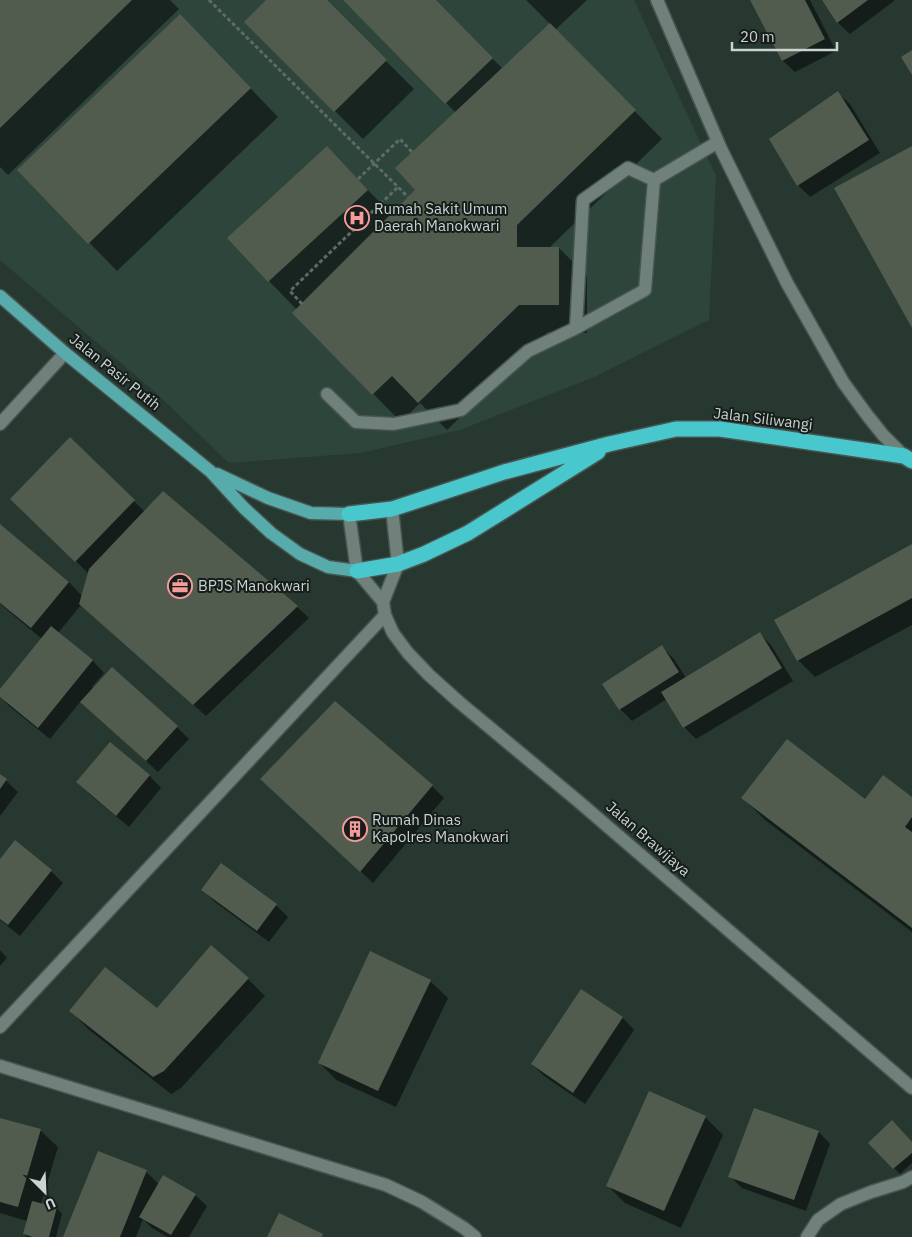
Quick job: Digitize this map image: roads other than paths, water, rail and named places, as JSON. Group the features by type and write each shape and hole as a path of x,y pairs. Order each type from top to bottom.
{"highway":[{"name":"Jalan Siliwangi","path":"349,514 392,509 504,472 676,429 720,429 908,458"},
{"name":"Jalan Siliwangi","path":"357,571 398,564 468,533 610,444"}],"main road":[{"name":"Jalan Pasir Putih","path":"0,296 65,353 210,470 244,508 271,533 300,554 328,567 357,571"},
{"name":"Jalan Pasir Putih","path":"210,470 268,498 312,512 349,514"}],"street":[{"path":"657,0 718,142 787,283 842,382 883,435 908,458"},
{"path":"654,180 718,142"},
{"path":"576,328 583,200 628,168 654,180"},
{"path":"327,394 356,422 394,424 461,410 528,351 576,328 645,290 654,180"},
{"path":"0,424 65,353"},
{"path":"349,514 357,571 383,602 398,564 392,509"},
{"name":"Jalan Brawijaya","path":"383,602 385,615 393,633 408,653 429,675 912,1088"},
{"path":"0,1027 385,615"},
{"path":"0,1066 386,1185 422,1202 475,1237"},
{"path":"807,1237 818,1220 841,1204 912,1177"}],"place":[{"name":"Rumah Sakit Umum Daerah Manokwari","path":"357,218"},
{"name":"BPJS Manokwari","path":"180,586"},
{"name":"Rumah Dinas Kapolres Manokwari","path":"355,829"}]}
